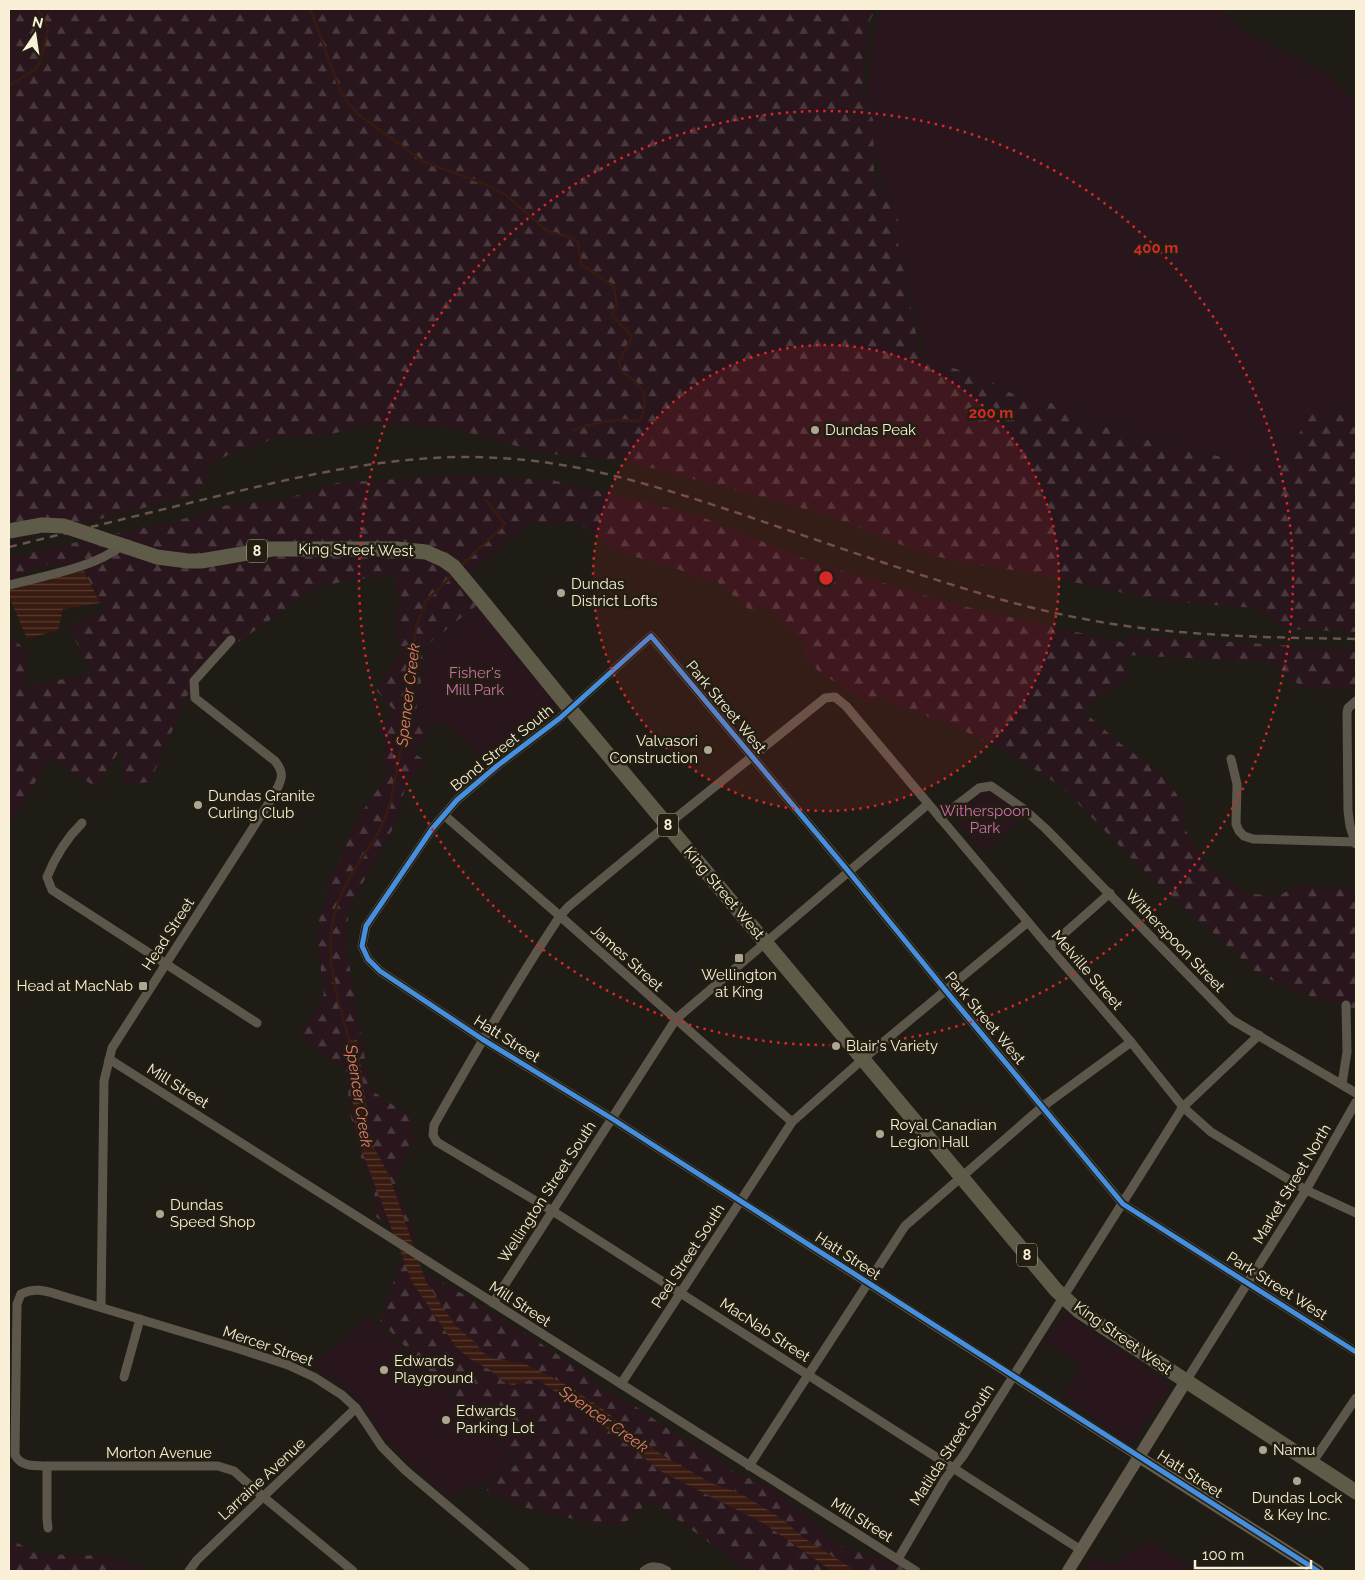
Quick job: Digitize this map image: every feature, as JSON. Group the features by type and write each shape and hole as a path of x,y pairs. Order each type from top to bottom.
{"main road":[{"name":"King Street West","path":"9,531 42,525 64,526 157,557 188,561 202,561 272,549 396,549 426,552 454,567 570,709 1063,1296 1079,1311 1356,1492"}],"street":[{"path":"9,586 87,564 103,558 121,546"},
{"name":"Bond Street South","path":"368,959 362,946 366,926 432,829 457,800 570,709 651,636"},
{"name":"Park Street West","path":"651,636 1123,1204 1356,1352"},
{"name":"Head Street","path":"101,1307 104,1081 112,1048 269,802 282,778 281,769 275,761 195,698 194,681 231,640"},
{"name":"Melville Street","path":"751,757 825,698 835,697 846,706 1131,1042 1182,1107 1211,1132 1306,1190 1356,1213"},
{"path":"1231,759 1237,784 1236,824 1244,836 1253,839 1356,843 1350,826 1348,811 1347,713 1348,708 1354,702"},
{"path":"482,1039 497,1019 560,916 751,757"},
{"name":"Witherspoon Street","path":"940,818 979,788 991,786 1025,810 1046,829 1232,1020 1356,1093"},
{"name":"Wellington Street South","path":"492,1302 676,1019 928,804"},
{"name":"James Street","path":"444,815 792,1122"},
{"path":"82,823 68,839 50,869 47,877 48,884 52,890 257,1023"},
{"path":"1049,947 1110,893"},
{"name":"Peel Street South","path":"620,1384 792,1122 863,1059 1028,922"},
{"name":"Hatt Street","path":"368,959 380,971 482,1039 611,1118 1318,1571"},
{"path":"1342,1084 1352,1053 1346,1005"},
{"name":"Matilda Street South","path":"898,1559 954,1467 963,1456 1123,1204 1182,1107 1259,1036"},
{"name":"MacNab Street","path":"482,1039 434,1125 433,1135 437,1142 552,1210 1082,1550"},
{"path":"749,1466 905,1226 1042,1107 1131,1042"},
{"name":"Mill Street","path":"110,1059 916,1571"},
{"name":"Market Street North","path":"1186,1381 1306,1190 1356,1102"},
{"name":"Mercer Street","path":"47,1466 25,1464 18,1461 15,1455 17,1304 21,1294 29,1290 42,1290 101,1307 288,1365 314,1376 342,1395 356,1408 382,1447 405,1470 525,1571"},
{"path":"124,1378 140,1319"},
{"path":"1068,1571 1186,1381"},
{"path":"1312,1463 1356,1398"},
{"name":"Larraine Avenue","path":"189,1571 197,1560 262,1496 356,1408"},
{"path":"47,1466 48,1528"},
{"name":"Morton Avenue","path":"47,1466 218,1466 234,1471 353,1571"},
{"path":"644,1571 648,1568 657,1567 668,1571"}],"green space":[{"path":"9,9 876,9 869,22 862,96 864,106 873,119 874,175 894,206 898,220 895,227 920,354 926,361 987,377 999,388 1011,393 1055,404 1076,417 1164,445 1247,462 1275,460 1293,444 1310,415 1321,411 1356,418 1356,632 1284,629 1254,608 1174,602 1142,597 1032,573 955,561 917,551 827,515 626,461 542,453 447,427 366,424 329,435 281,437 238,450 210,464 205,480 200,488 187,497 9,542 9,379 20,379 9,368"},
{"path":"881,9 1219,9 1247,33 1329,74 1356,104 1356,418 1321,411 1275,460 1247,462 1192,451 1112,428 926,361 864,106 876,20"},
{"path":"461,475 552,480 694,514 813,562 958,605 1125,643 1126,651 1127,635 1356,650 1356,689 1303,688 1271,662 1126,655 1127,678 1082,710 1121,744 1162,774 1185,806 1185,829 1207,866 1248,894 1280,895 1298,885 1356,889 1356,1009 1293,991 1255,971 1146,873 1062,787 1009,753 954,726 895,705 880,695 870,704 819,672 805,654 803,640 762,604 753,613 714,579 710,583 671,566 645,560 616,550 574,521 560,525 532,523 473,570 460,584 477,605 427,645 415,718 429,733 413,752 425,761 406,786 392,830 349,908 346,945 370,1089 410,1117 415,1140 403,1161 396,1183 416,1239 376,1217 374,1191 361,1157 351,1117 345,1069 299,1037 324,994 316,931 331,878 357,819 387,776 382,757 388,741 379,733 393,709 376,690 402,649 394,624 399,606 403,605 398,603 399,600 393,575 342,582 313,590 224,652 188,694 150,782 124,784 121,748 96,787 49,758 9,828 9,634 28,653 24,686 92,674 68,625 105,611 84,571 62,565 45,566 36,568 9,582 9,557 200,515 212,507 285,499 336,483"},
{"name":"Fisher's Mill Park","path":"477,605 561,705 486,762 441,720 429,730 416,718 429,645"},
{"name":"Witherspoon Park","path":"983,792 994,794 1024,817 982,852 954,817 956,813"},
{"path":"401,1260 472,1299 580,1369 603,1389 635,1406 671,1431 709,1452 734,1472 776,1489 836,1544 902,1566 909,1571 748,1571 651,1500 620,1527 602,1522 599,1525 522,1507 482,1488 517,1464 515,1458 380,1321"},
{"path":"1067,1313 1171,1385 1131,1445 1063,1396 1081,1366 1045,1342 1064,1314"},
{"path":"369,1317 433,1377 515,1461 505,1473 449,1497 383,1437 367,1412 350,1392 312,1365"},
{"path":"9,1538 37,1554 110,1556 112,1571 9,1571"},
{"path":"1148,1541 1199,1571 1081,1571 1091,1558 1111,1565"},
{"path":"110,1556 152,1571 112,1571"}],"water":[{"path":"84,571 100,603 63,609 58,630 27,639 9,596 9,589"},
{"path":"357,1040 366,1104 367,1135 389,1175 426,1282 455,1325 477,1344 481,1351 491,1358 523,1363 567,1385 607,1412 635,1437 661,1454 711,1483 740,1493 781,1518 804,1538 856,1571 832,1571 763,1523 662,1472 596,1420 540,1381 531,1380 513,1385 503,1382 490,1370 470,1359 456,1347 412,1282 363,1154 355,1126 347,1042"}],"waterway":[{"name":"Spencer Creek","path":"9,86 34,70 40,63 48,28 38,9"},
{"name":"Spencer Creek","path":"310,9 340,90 359,115 424,162 485,184 507,196 547,231 573,238 578,242 581,264 613,286 617,303 612,315 632,337 619,362 621,371 635,381 643,391 644,411 641,420 638,421 606,421 574,430"},
{"name":"Spencer Creek","path":"461,566 505,524 486,500"},
{"name":"Spencer Creek","path":"350,1043 338,1001 331,961 333,921 339,900 349,879 384,822 390,806 405,725 416,627 426,601 454,574"}],"railway":[{"path":"9,547 218,496 357,466 428,458 463,457 530,460 592,471 652,486 949,584 1002,600 1073,617 1121,625 1192,633 1356,639"}],"cycle path":[{"path":"1318,1571 611,1118 482,1039 380,971 368,959 362,946 366,926 432,829 457,800 497,766 560,718 651,636 1123,1204 1356,1352"}],"place":[{"name":"Dundas Peak","path":"815,430"},
{"name":"Dundas District Lofts","path":"561,593"},
{"name":"Valvasori Construction","path":"708,750"},
{"name":"Dundas Granite Curling Club","path":"198,805"},
{"name":"Wellington at King","path":"739,958"},
{"name":"Head at MacNab","path":"143,986"},
{"name":"Blair's Variety","path":"836,1046"},
{"name":"Royal Canadian Legion Hall","path":"880,1134"},
{"name":"Dundas Speed Shop","path":"160,1214"},
{"name":"Edwards Playground","path":"384,1370"},
{"name":"Edwards Parking Lot","path":"446,1420"},
{"name":"Namu","path":"1263,1450"},
{"name":"Dundas Lock & Key Inc.","path":"1297,1481"}]}
